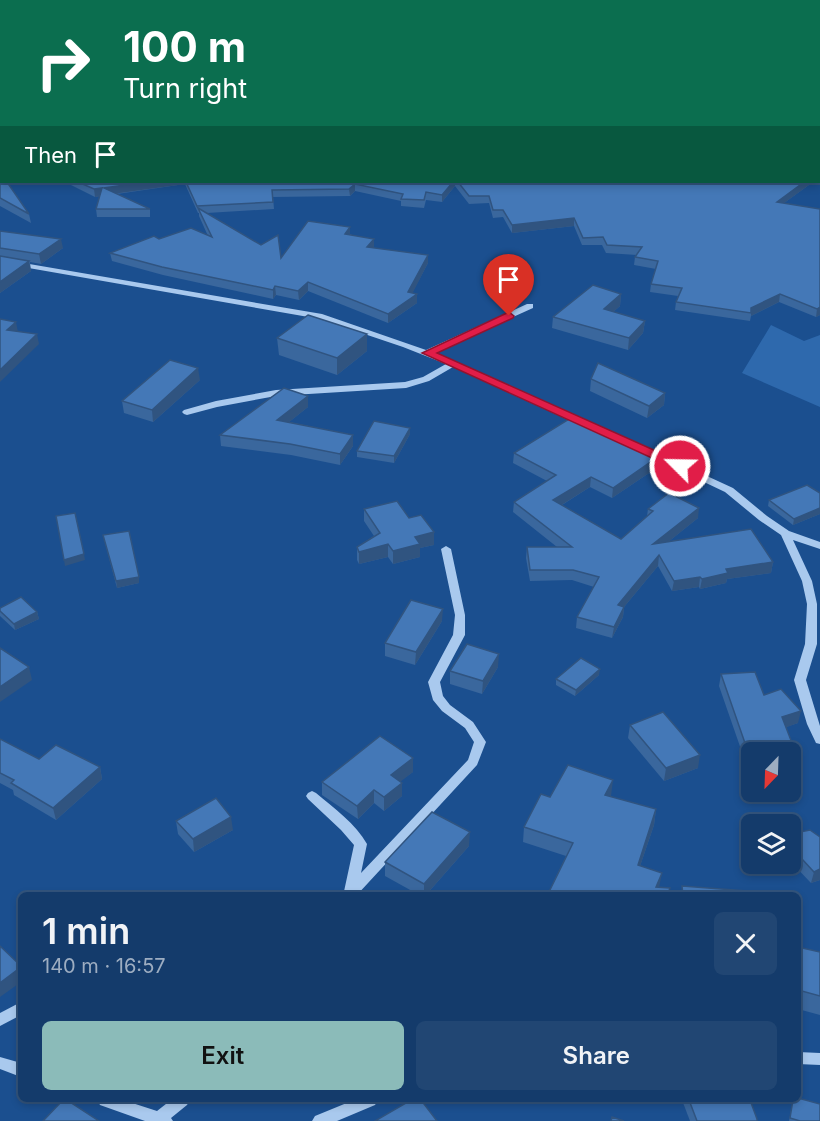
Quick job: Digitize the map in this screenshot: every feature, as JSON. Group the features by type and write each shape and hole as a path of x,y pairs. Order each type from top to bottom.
{"street":[{"path":"0,261 322,317 427,353 707,478 729,490 763,518 785,532 820,546"},
{"path":"427,353 530,306"},
{"path":"187,412 216,404 287,392 406,385 426,379 453,364"},
{"path":"785,532 807,581 812,604 811,644 800,680 809,715 820,740"},
{"path":"352,892 473,762 480,742 469,725 446,708 437,697 434,682 459,635 460,615 446,549"},
{"path":"312,796 346,826 361,844 350,892"},
{"path":"0,1020 18,1010"},
{"path":"801,1058 820,1059"},
{"path":"0,1063 18,1069"},
{"path":"111,1102 162,1120 180,1102"},
{"path":"320,1121 365,1102"}],"shaded area":[{"path":"771,325 804,341 820,335 820,407 742,373"}],"building":[{"path":"0,183 8,183 29,214 0,198"},
{"path":"80,183 140,183 104,188 150,209 96,209 102,188 94,189"},
{"path":"186,183 452,183 442,195 426,192 424,200 401,199 403,194 355,184 349,189 272,190 273,202 197,206"},
{"path":"459,183 803,183 777,202 820,209 820,307 817,309 780,294 751,308 751,313 676,302 682,288 651,284 658,261 635,257 642,247 607,245 603,237 583,238 574,218 512,225 503,210 493,210 489,196 469,196"},
{"path":"198,208 261,245 278,235 281,258 308,221 350,227 345,234 374,239 367,247 428,255 408,292 417,294 388,314 308,282 298,291 275,286 273,290 162,267 110,253 154,236 159,239 191,228 212,237"},
{"path":"0,231 61,239 39,254 0,248"},
{"path":"0,256 29,261 0,282"},
{"path":"593,285 621,294 604,309 645,321 629,338 553,317"},
{"path":"308,315 367,334 337,358 277,338"},
{"path":"0,319 16,322 7,330 37,334 0,370"},
{"path":"170,360 198,368 152,410 122,401"},
{"path":"598,363 665,393 649,406 591,379"},
{"path":"284,388 308,396 277,420 353,435 340,454 290,444 220,435"},
{"path":"569,419 659,456 613,488 591,477 553,500 621,539 653,511 648,509 669,493 699,508 653,544 751,529 773,562 726,569 728,573 702,579 700,577 674,581 659,555 618,605 624,607 614,627 577,617 599,577 573,570 530,570 527,547 572,547 514,502 556,475 514,453"},
{"path":"374,421 410,428 394,456 357,451"},
{"path":"807,485 820,493 820,508 794,519 769,500"},
{"path":"397,501 409,518 421,515 434,532 415,537 420,544 393,551 388,544 359,552 357,547 380,533 364,509"},
{"path":"75,513 84,554 64,560 56,516"},
{"path":"129,531 139,577 116,581 103,535"},
{"path":"21,597 37,612 14,624 0,611 0,608"},
{"path":"411,600 443,609 416,652 385,643"},
{"path":"467,644 499,654 483,681 450,671"},
{"path":"0,648 29,667 0,687"},
{"path":"581,658 600,669 576,690 556,679"},
{"path":"755,672 764,695 781,689 801,711 782,717 792,742 745,742 721,674"},
{"path":"663,712 700,755 666,768 630,725"},
{"path":"380,736 413,758 391,775 402,783 384,797 374,790 357,806 322,782"},
{"path":"0,739 39,759 56,745 100,767 53,808 11,783 14,780 0,773"},
{"path":"568,765 613,780 605,795 656,809 638,865 662,873 656,887 670,888 668,892 549,892 573,843 524,827 541,794 550,797"},
{"path":"216,798 231,817 193,839 176,821"},
{"path":"432,812 470,832 424,884 385,862"},
{"path":"810,830 820,837 820,869 814,872 801,858 801,832"},
{"path":"682,886 747,892 683,892"},
{"path":"0,946 18,963 18,969 0,983"},
{"path":"801,948 820,952 820,996 801,991"},
{"path":"801,1099 820,1104 820,1121 800,1121 790,1118 793,1102 801,1102"},
{"path":"61,1102 70,1102 99,1121 43,1121"},
{"path":"408,1102 423,1102 437,1121 375,1121"},
{"path":"690,1102 751,1102 757,1119 757,1121 697,1121"},
{"path":"612,1117 624,1121 611,1121"}],"route":[{"path":"509,316 427,353 680,466"}]}
